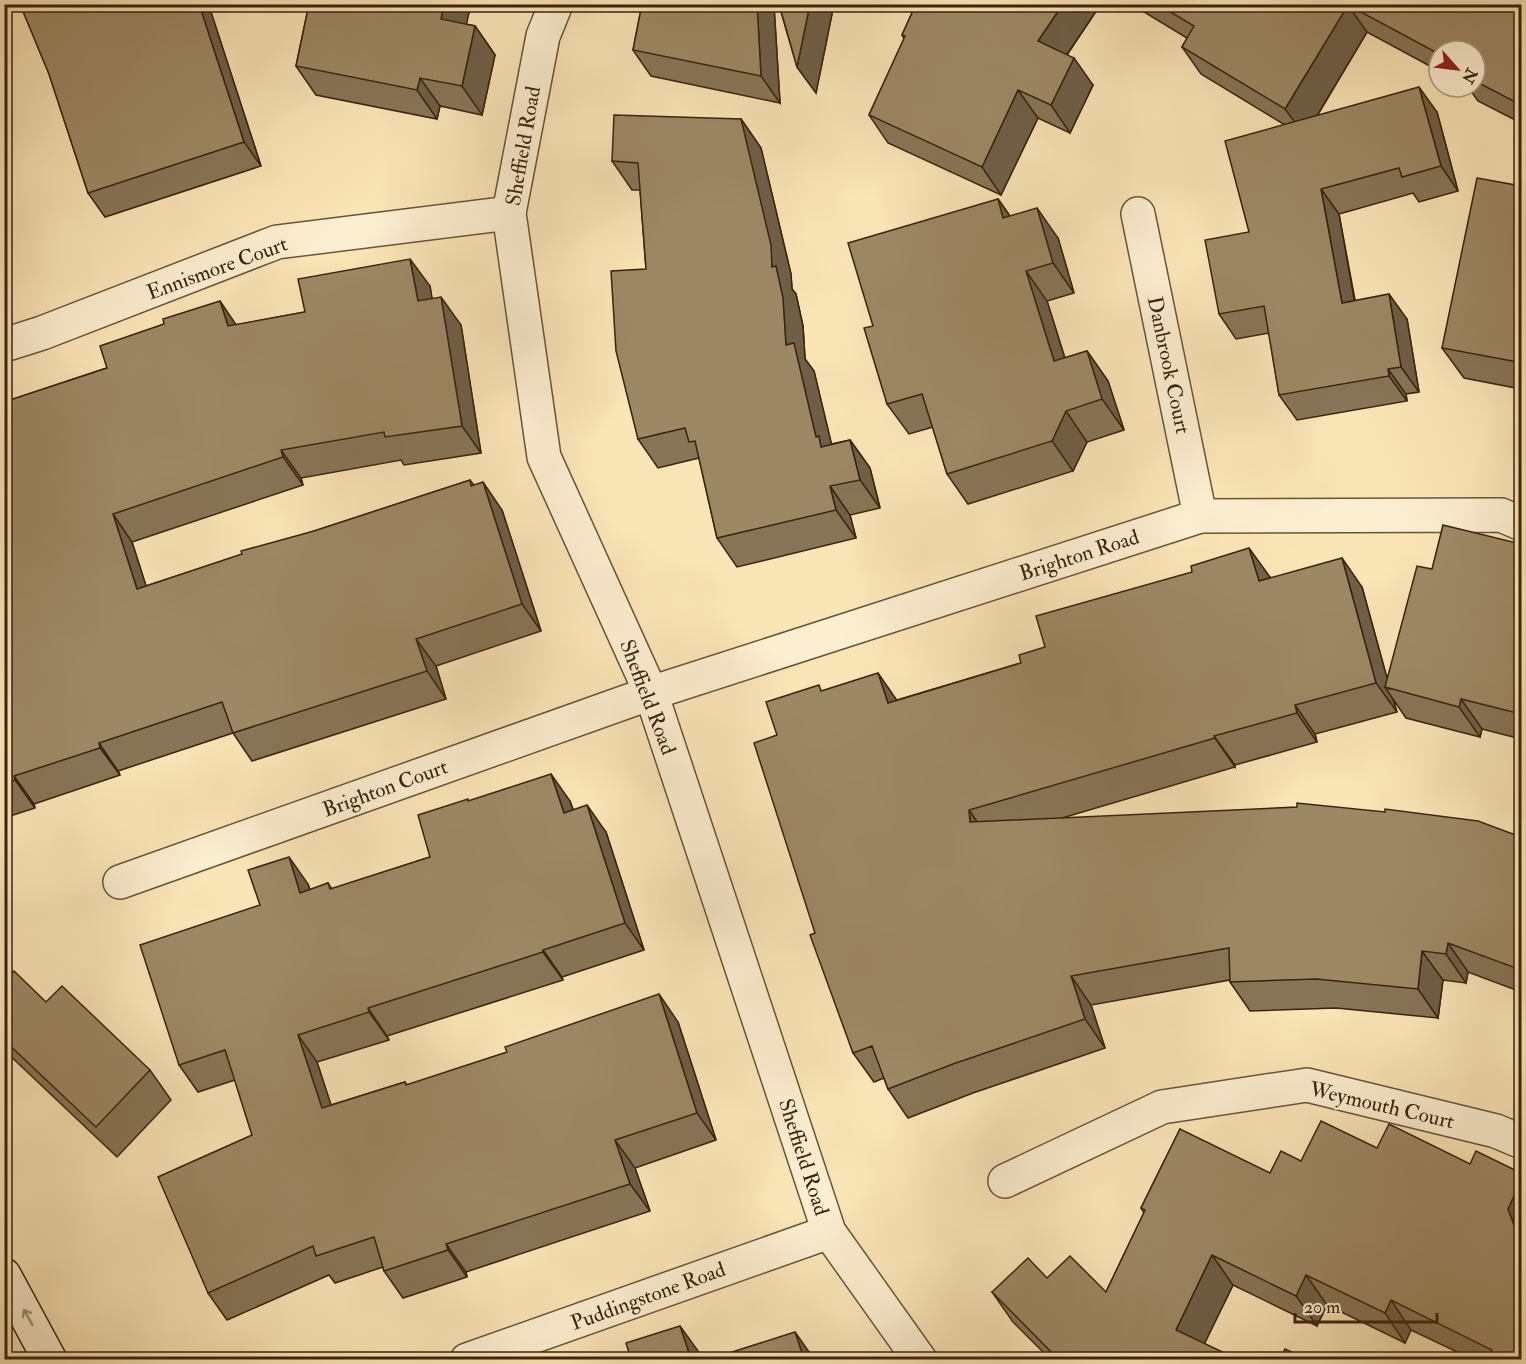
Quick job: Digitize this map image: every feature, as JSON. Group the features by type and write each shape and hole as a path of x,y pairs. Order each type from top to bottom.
{"street":[{"name":"Sheffield Road","path":"556,4 543,36 509,213 544,457 651,693 829,1232 920,1359"},
{"name":"Ennismore Court","path":"4,345 42,333 277,242 509,213"},
{"name":"Danbrook Court","path":"1138,214 1200,516"},
{"name":"Brighton Road","path":"651,693 1200,516 1501,515 1521,524"},
{"name":"Brighton Court","path":"120,882 651,693"},
{"name":"Weymouth Court","path":"1005,1181 1162,1107 1307,1085 1496,1131 1521,1142"},
{"name":"Puddingstone Road","path":"467,1359 829,1232"},
{"path":"4,1275 50,1359"}],"building":[{"path":"20,4 199,4 244,142 88,193 49,74"},
{"path":"309,4 444,4 441,19 475,26 462,86 420,78 417,90 296,66"},
{"path":"642,4 757,4 761,76 633,50"},
{"path":"779,4 810,4 797,67"},
{"path":"916,4 1063,4 1038,41 1074,58 1051,105 1018,90 982,167 869,115 905,36 902,35"},
{"path":"1157,4 1521,4 1521,101 1519,104 1487,87 1487,39 1427,39 1427,48 1348,5 1285,109 1182,47 1194,26"},
{"path":"1419,87 1441,166 1402,177 1399,168 1321,189 1342,303 1389,294 1401,367 1388,369 1389,376 1279,395 1264,306 1219,314 1205,240 1249,232 1225,141"},
{"path":"614,115 741,119 771,245 772,267 776,266 783,298 786,345 794,343 816,437 819,436 821,447 850,440 860,480 830,486 836,510 717,538 695,441 689,442 685,428 638,439 616,351 611,271 646,269 638,163 612,161"},
{"path":"1477,178 1521,186 1521,342 1518,362 1442,348"},
{"path":"998,199 1003,218 1037,208 1053,263 1026,271 1054,361 1087,351 1102,399 1066,411 1052,441 947,474 922,394 887,404 864,328 873,326 848,243"},
{"path":"410,259 418,301 441,297 462,426 385,437 384,432 281,450 283,457 113,514 137,589 242,554 241,551 314,531 470,480 471,486 483,482 522,604 416,639 427,671 233,733 222,702 99,743 100,748 14,776 15,780 4,784 4,402 107,368 100,346 164,324 163,319 220,301 228,326 305,312 298,279"},
{"path":"1443,525 1521,544 1521,714 1461,699 1459,707 1385,687 1417,566 1432,569"},
{"path":"1249,548 1259,581 1342,558 1376,683 1295,705 1297,713 969,810 970,822 1297,807 1297,803 1385,812 1385,809 1478,821 1521,837 1521,970 1448,943 1446,954 1422,951 1418,989 1316,979 1230,982 1229,948 1071,976 1085,1019 888,1089 872,1046 853,1053 810,935 815,933 754,743 777,735 766,702 819,685 821,691 878,673 888,703 1021,663 1019,655 1045,647 1036,616 1192,572 1191,566"},
{"path":"551,774 564,813 587,805 625,923 368,1008 369,1012 298,1035 322,1108 405,1082 406,1085 507,1052 505,1047 659,994 697,1113 615,1140 630,1184 446,1244 448,1250 384,1271 374,1237 316,1256 313,1246 208,1293 158,1177 252,1135 225,1050 179,1065 140,945 260,905 248,870 289,857 300,893 328,883 330,889 430,857 418,815"},
{"path":"14,971 46,1002 62,986 150,1070 96,1127 4,1040 4,981"},
{"path":"1321,1121 1377,1148 1389,1124 1470,1164 1476,1151 1521,1173 1521,1181 1508,1209 1518,1236 1521,1238 1521,1359 1487,1359 1492,1350 1391,1300 1385,1313 1306,1275 1296,1296 1212,1255 1176,1330 1237,1359 1058,1359 992,1292 1028,1258 1047,1278 1070,1256 1106,1292 1145,1210 1141,1208 1180,1129 1270,1173 1281,1151 1301,1161"},
{"path":"680,1326 691,1359 631,1359 626,1343"},
{"path":"795,1332 804,1359 710,1359"},
{"path":"1285,1349 1306,1359 1280,1359"}]}
